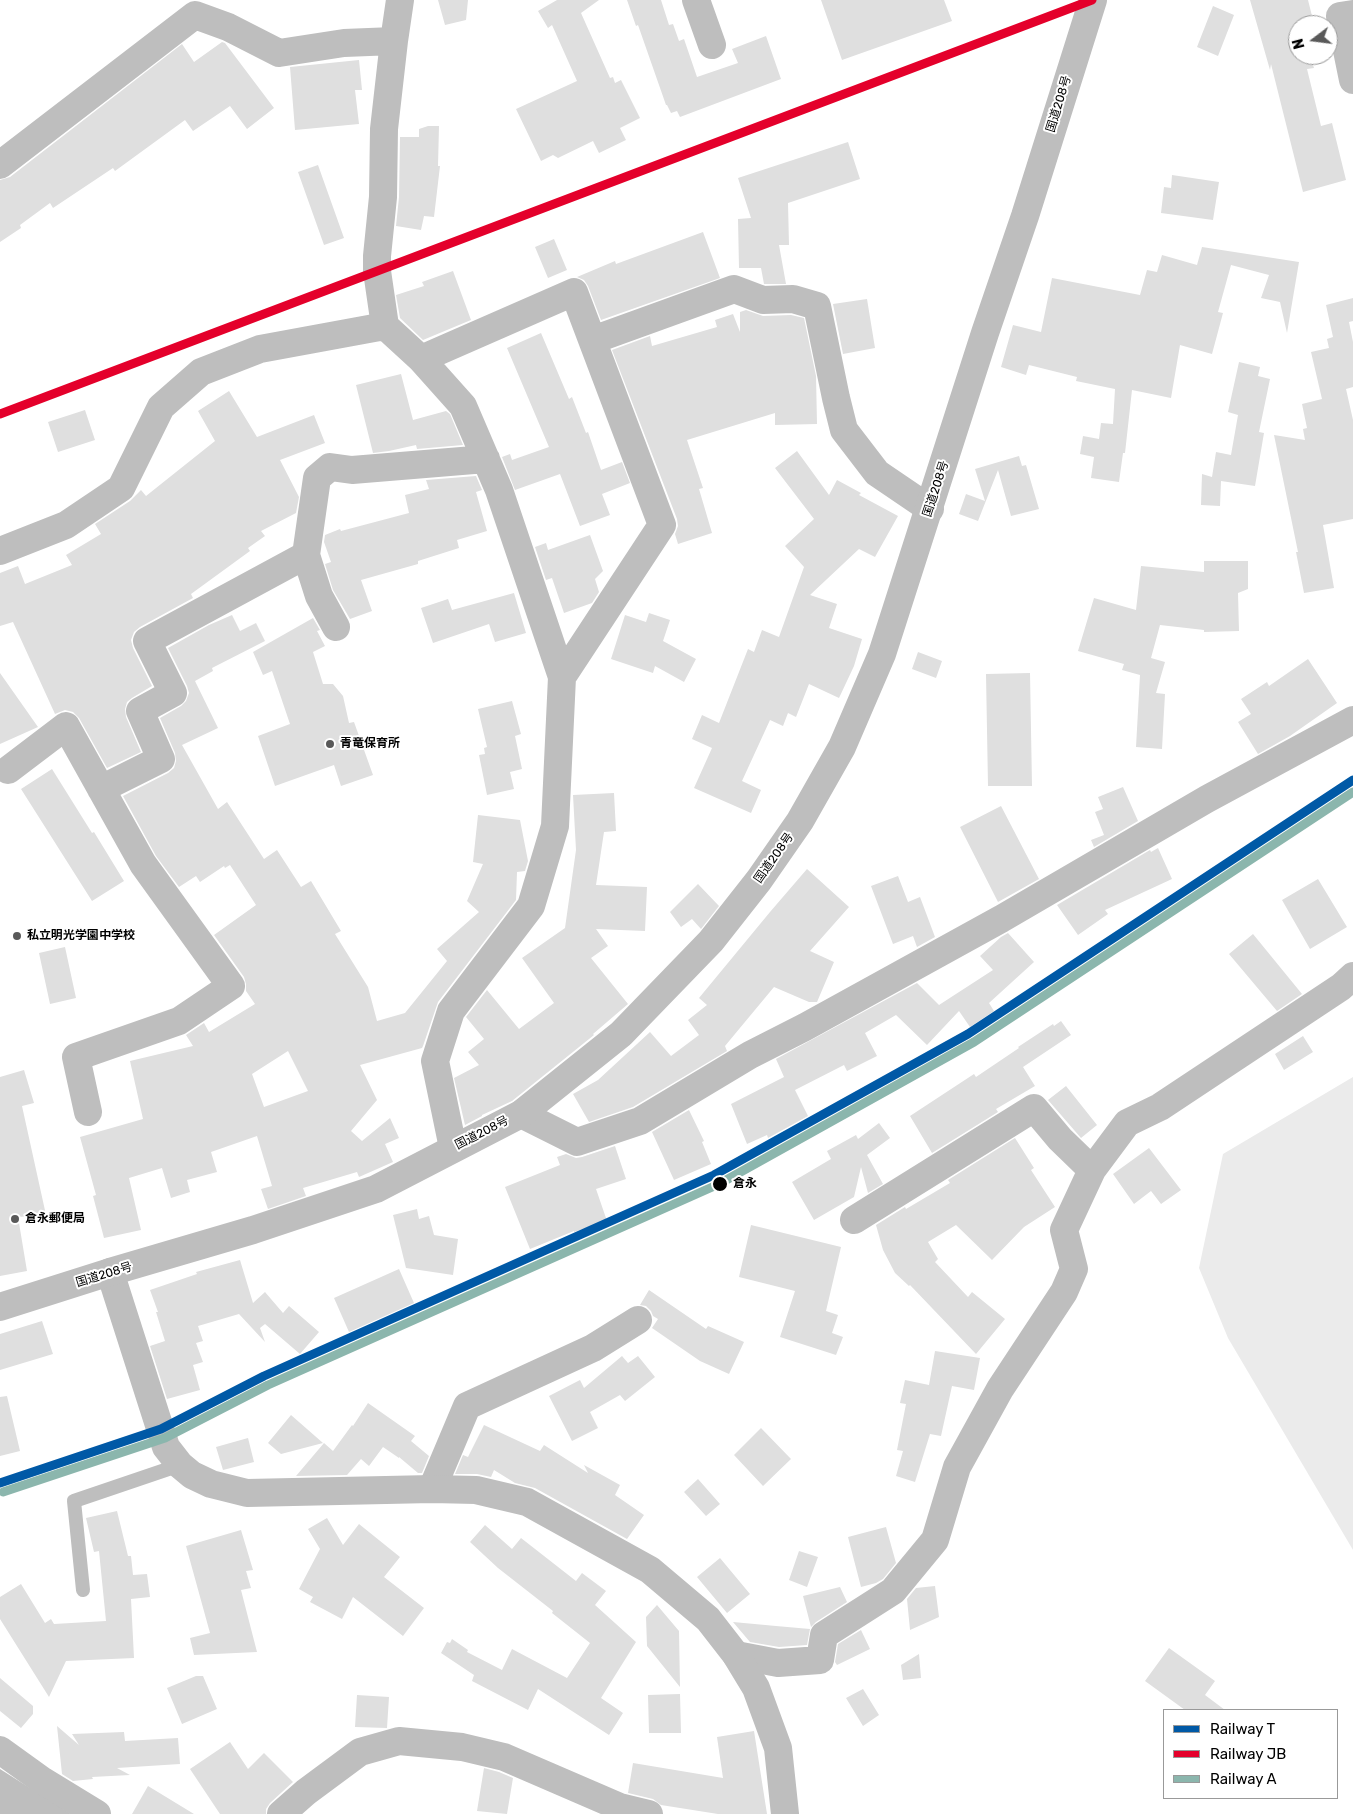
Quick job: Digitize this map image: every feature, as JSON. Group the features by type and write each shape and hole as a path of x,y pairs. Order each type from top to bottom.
{"main road":[{"path":"400,0 384,129 383,197 377,256 377,271 385,326 421,359 463,406 499,490 562,677 555,826 531,906 451,1011 436,1062 453,1148"},
{"path":"696,0 712,45"},
{"name":"国道208号","path":"0,1307 253,1230 376,1189 521,1114 621,1034 704,948 758,880 800,821 842,747 882,654 985,333 1025,216 1092,0"},
{"path":"1353,14 1340,16 1353,80"},
{"path":"0,165 195,15 228,28 279,53 344,43 394,41"},
{"path":"593,340 734,289 763,300 793,299 817,306 844,430 878,473 930,509"},
{"path":"421,359 574,292 662,525 562,677"},
{"path":"0,551 66,524 121,488 161,407 201,372 260,349 385,326"},
{"path":"336,627 319,596 306,555 317,478 330,467 352,470 486,459"},
{"path":"101,790 161,759 140,711 173,693 147,641 306,555"},
{"path":"521,1114 576,1142 640,1121 750,1055 806,1027 1001,919 1206,799 1353,720"},
{"path":"8,770 66,726 143,864 231,986 179,1021 76,1057 88,1112"},
{"path":"736,1655 778,1663 820,1660 824,1635 893,1591 935,1540 957,1467 1000,1389 1064,1292 1074,1269 1064,1230 1092,1170 1127,1123 1168,1102 1342,987 1353,976"},
{"path":"854,1220 1034,1108 1060,1139 1092,1170"},
{"path":"110,1272 166,1447 180,1465 192,1475 211,1484 247,1493 432,1488 476,1490 527,1502 650,1570 708,1619 736,1655 756,1688 778,1748 785,1814"},
{"path":"432,1488 467,1406 593,1348 638,1320"},
{"path":"281,1814 306,1792 360,1752 399,1741 462,1747 504,1757 620,1807 649,1814"},
{"path":"0,1750 43,1781 97,1814"}],"lane":[{"path":"83,1590 74,1501 180,1465"}],"shaded area":[{"path":"1353,1077 1353,1550 1228,1338 1199,1268 1223,1154"},
{"path":"0,1769 71,1814 0,1814"}],"building":[{"path":"438,0 468,0 466,20 445,25"},
{"path":"557,0 599,0 581,13 610,78 613,77 615,83 621,80 640,118 620,128 626,140 599,153 593,141 558,158 553,155 541,161 516,109 577,81 552,25 548,28 538,11"},
{"path":"627,0 661,0 669,25 673,24 679,41 684,39 697,77 738,63 732,49 766,36 781,79 680,117 677,111 671,113 666,105 638,25 636,26"},
{"path":"821,0 944,0 952,21 842,60"},
{"path":"1250,0 1308,0 1312,15 1288,15 1288,65 1313,65 1314,68 1307,69 1321,126 1332,123 1346,180 1303,192 1271,64 1270,70"},
{"path":"1213,6 1234,15 1218,56 1197,47"},
{"path":"222,42 225,43 274,108 247,129 230,106 193,131 185,120 115,171 113,168 53,208 50,203 20,225 21,228 0,242 0,180 10,177 182,44 194,62"},
{"path":"359,60 362,90 355,90 359,124 295,130 290,67"},
{"path":"428,126 439,126 438,166 440,166 434,217 424,216 421,230 396,226 399,197 400,137 419,137 419,129"},
{"path":"848,142 860,179 788,203 789,245 779,245 786,284 764,284 761,268 739,268 738,219 751,218 738,178"},
{"path":"318,165 344,238 324,245 298,172"},
{"path":"1172,175 1219,182 1213,220 1161,213 1164,187 1171,188"},
{"path":"703,232 720,278 601,320 588,286 584,280 577,277 615,261 616,264"},
{"path":"554,239 567,270 548,278 535,247"},
{"path":"1202,247 1299,262 1287,333 1280,302 1261,298 1269,275 1231,265 1218,312 1223,313 1212,354 1180,345 1171,398 1132,390 1125,453 1123,453 1119,482 1091,478 1094,457 1080,454 1083,436 1099,439 1101,423 1113,424 1115,389 1076,381 1077,377 1029,365 1026,375 1001,367 1013,325 1041,332 1052,278 1140,295 1147,270 1157,272 1162,255 1197,265"},
{"path":"453,271 471,320 423,340 400,318 396,295 424,286 422,282"},
{"path":"1353,298 1353,321 1349,322 1353,342 1353,387 1346,389 1353,420 1353,519 1323,525 1334,588 1304,593 1296,552 1298,552 1274,435 1305,440 1303,429 1307,428 1302,404 1322,399 1311,352 1329,348 1327,339 1333,337 1326,305"},
{"path":"867,299 875,348 843,354 833,304"},
{"path":"746,310 763,316 791,315 804,318 816,376 817,424 775,425 775,413 687,440 703,488 699,489 712,533 678,544 675,534 678,526 677,519 612,350 650,336 652,346 717,327 715,320 733,314 740,332 740,312"},
{"path":"541,333 569,399 572,397 586,433 588,432 601,470 622,462 630,483 602,494 610,515 580,526 560,474 515,490 502,457 510,454 512,460 549,447 507,348"},
{"path":"1239,362 1260,367 1258,376 1270,379 1259,432 1264,433 1255,486 1221,481 1220,506 1201,505 1202,474 1212,477 1216,452 1231,455 1238,415 1228,412"},
{"path":"401,374 413,420 446,411 450,414 463,445 417,449 416,445 373,453 356,385"},
{"path":"229,391 257,437 314,415 325,443 280,460 299,497 296,513 261,531 265,536 248,548 250,551 191,594 193,598 134,632 131,640 133,648 152,686 127,702 125,709 126,717 141,752 107,768 79,718 73,712 65,710 55,714 13,622 0,626 0,573 18,566 25,584 72,565 66,555 101,534 95,524 130,501 141,490 146,496 215,441 198,411"},
{"path":"85,410 95,440 58,452 48,422"},
{"path":"797,451 829,495 837,480 861,493 859,495 898,516 875,557 859,549 810,595 837,604 829,628 862,639 854,666 839,698 809,684 796,717 788,713 783,726 770,720 742,781 761,790 751,813 694,788 712,748 692,739 702,715 719,723 748,649 754,652 762,630 779,637 804,567 785,546 814,519 775,468"},
{"path":"1019,456 1022,466 1026,465 1039,509 1011,516 998,470 978,521 959,514 966,494 985,501 975,469"},
{"path":"476,476 482,490 476,492 487,531 457,540 459,548 418,561 418,564 361,580 372,611 350,619 333,590 325,564 331,562 324,542 325,535 340,529 341,531 409,513 405,495 429,489 426,480"},
{"path":"590,535 603,571 595,579 599,592 592,603 564,613 552,578 546,580 535,547 546,543 548,550"},
{"path":"1204,561 1248,561 1248,589 1238,593 1239,631 1204,632 1204,630 1160,625 1151,658 1165,662 1156,693 1165,694 1162,749 1136,747 1140,675 1122,670 1124,664 1078,651 1094,598 1136,610 1141,566 1204,572"},
{"path":"514,593 526,633 495,642 489,624 433,643 421,608 448,599 452,610"},
{"path":"649,613 670,620 663,641 696,659 684,682 655,666 653,673 611,659 625,615 646,622"},
{"path":"232,615 240,631 256,623 265,641 212,668 213,671 195,681 218,728 182,745 218,809 227,802 264,859 277,850 301,887 311,881 341,931 335,934 368,987 377,1021 405,1013 447,961 437,949 479,912 467,901 483,864 473,862 478,815 520,820 528,861 525,871 517,872 516,900 438,1002 422,1048 360,1065 377,1100 351,1131 362,1141 390,1118 399,1138 385,1144 393,1162 359,1177 357,1172 303,1188 306,1196 268,1209 261,1189 272,1186 257,1136 211,1152 217,1172 187,1180 190,1192 171,1198 162,1168 129,1178 141,1230 104,1238 93,1196 96,1195 80,1137 143,1119 130,1061 193,1046 186,1035 204,1023 209,1032 255,1004 246,991 244,977 214,935 256,905 230,865 225,868 224,866 200,882 196,876 179,887 156,856 123,796 174,768 176,761 175,753 160,718 181,706 186,701 189,693 168,648 209,625","holes":["288,1051 308,1091 264,1107 252,1074"]},
{"path":"313,618 320,630 317,631 325,646 313,652 323,684 333,684 343,696 349,723 354,722 373,775 341,786 334,765 275,786 258,736 290,724 272,671 263,675 253,652"},
{"path":"918,652 942,661 936,678 912,669"},
{"path":"1308,659 1337,703 1290,736 1258,754 1238,722 1251,714 1241,699 1267,682 1269,686"},
{"path":"0,673 38,727 0,744"},
{"path":"1030,673 1032,786 988,786 986,674"},
{"path":"512,701 521,734 515,736 522,769 510,772 514,789 487,795 479,755 485,754 484,748 487,747 478,709"},
{"path":"52,769 124,881 92,901 21,789"},
{"path":"1123,787 1138,821 1094,847 1091,840 1104,835 1095,812 1103,809 1098,797"},
{"path":"614,793 616,831 604,832 596,885 647,887 645,931 596,929 608,946 591,958 628,1004 594,1035 512,1101 465,1125 454,1078 479,1065 468,1052 484,1039 466,1017 487,990 519,1029 554,1003 522,958 565,928 576,850 573,795"},
{"path":"1001,806 1039,879 998,902 960,827"},
{"path":"1158,848 1172,879 1105,910 1108,914 1078,935 1057,905 1150,850 1151,852"},
{"path":"807,869 849,907 810,951 834,962 817,1002 809,1002 774,987 725,1046 727,1051 633,1107 589,1122 573,1094 598,1080 650,1032 671,1056 699,1035 688,1020 707,1005 699,998"},
{"path":"898,876 908,902 920,897 935,937 917,947 913,936 893,944 871,886"},
{"path":"1318,879 1347,927 1310,949 1282,900"},
{"path":"698,884 719,906 701,929 692,919 681,927 670,912"},
{"path":"1008,933 1034,962 989,1003 994,1011 970,1027 959,1011 927,1045 896,1015 865,1033 877,1056 847,1071 844,1065 795,1090 808,1116 768,1138 767,1135 747,1144 731,1104 784,1077 776,1059 917,983 939,1005 993,970 980,956"},
{"path":"1253,934 1302,994 1277,1011 1229,954"},
{"path":"65,947 76,998 50,1004 39,953"},
{"path":"1061,1021 1071,1035 1023,1067 1035,1086 996,1109 998,1112 932,1153 910,1116 974,1074 976,1077 1018,1047 1053,1024 1054,1026"},
{"path":"1303,1036 1313,1052 1284,1070 1275,1054"},
{"path":"24,1070 34,1103 22,1106 46,1215 18,1217 27,1271 0,1276 0,1077"},
{"path":"1066,1086 1097,1125 1081,1138 1048,1100"},
{"path":"689,1110 704,1141 702,1142 711,1164 674,1180 652,1132"},
{"path":"879,1123 890,1138 867,1155 883,1184 868,1193 861,1167 854,1197 814,1220 792,1182 831,1159 827,1151 856,1135 858,1139"},
{"path":"1015,1138 1034,1168 1031,1170 1055,1207 1024,1227 992,1260 956,1225 928,1242 938,1259 935,1262 968,1297 972,1292 1005,1319 976,1354 910,1285 895,1273 883,1250 876,1225 950,1183 948,1180"},
{"path":"615,1146 626,1179 596,1189 607,1221 574,1231 530,1249 505,1187 560,1165 557,1157 566,1154 576,1158 582,1157"},
{"path":"1149,1148 1181,1190 1161,1204 1151,1191 1134,1204 1113,1174"},
{"path":"417,1209 419,1219 429,1216 434,1235 458,1239 453,1275 406,1268 393,1215"},
{"path":"751,1225 841,1247 826,1311 838,1315 832,1333 843,1337 836,1355 780,1337 795,1291 739,1277"},
{"path":"240,1260 253,1303 265,1292 283,1313 289,1306 319,1332 300,1354 265,1324 260,1328 265,1342 239,1314 198,1326 203,1341 196,1343 203,1362 193,1365 200,1390 167,1399 150,1346 165,1341 150,1290 197,1274 196,1272"},
{"path":"399,1269 414,1303 349,1332 334,1298"},
{"path":"649,1290 706,1329 708,1326 744,1342 729,1374 700,1361 652,1328 658,1319 653,1316 646,1306 640,1305"},
{"path":"42,1321 53,1354 0,1370 0,1334"},
{"path":"935,1351 980,1358 974,1390 952,1386 941,1436 930,1434 915,1482 896,1476 903,1451 897,1450 906,1404 900,1403 905,1380 929,1385"},
{"path":"622,1356 628,1363 638,1356 655,1377 625,1401 620,1395 590,1412 598,1428 572,1441 549,1396 580,1380 584,1388"},
{"path":"7,1396 20,1451 0,1456 0,1397"},
{"path":"368,1403 415,1436 411,1441 429,1456 422,1473 418,1473 399,1457 383,1447 369,1466 361,1459 347,1475 296,1476 324,1443 333,1451"},
{"path":"291,1415 323,1443 281,1454 268,1443"},
{"path":"484,1425 540,1451 544,1445 588,1473 584,1465 620,1485 615,1495 644,1515 627,1539 535,1488 515,1483 494,1470 491,1477 477,1474 455,1474 463,1455 468,1457"},
{"path":"761,1428 791,1459 763,1486 734,1455"},
{"path":"248,1438 254,1462 223,1470 216,1447"},
{"path":"698,1479 720,1504 706,1516 684,1492"},
{"path":"117,1511 128,1556 131,1556 133,1575 147,1574 150,1597 131,1599 134,1658 66,1661 49,1697 0,1619 0,1597 21,1584 45,1623 51,1619 54,1624 106,1621 99,1551 94,1552 86,1518"},
{"path":"327,1518 343,1545 359,1524 400,1557 384,1577 424,1608 403,1636 353,1597 342,1619 310,1602 313,1597 299,1589 320,1549 308,1529"},
{"path":"485,1525 512,1549 521,1538 576,1581 582,1573 606,1591 595,1605 636,1642 601,1698 623,1713 609,1735 538,1689 528,1710 472,1681 474,1675 441,1653 447,1642 450,1643 452,1639 468,1650 467,1652 502,1670 512,1649 567,1678 590,1643 498,1568 470,1542"},
{"path":"886,1527 896,1563 883,1579 861,1587 848,1537"},
{"path":"241,1530 253,1570 246,1571 251,1588 241,1590 257,1652 194,1655 190,1638 210,1633 186,1546"},
{"path":"799,1551 818,1557 807,1587 789,1580"},
{"path":"720,1558 750,1594 727,1613 697,1577"},
{"path":"935,1586 939,1617 910,1630 907,1599 916,1588"},
{"path":"840,1587 847,1602 811,1627 803,1596"},
{"path":"657,1605 679,1631 680,1687 647,1646 646,1617"},
{"path":"733,1622 810,1629 807,1645 779,1647 750,1642"},
{"path":"861,1630 870,1649 837,1665 835,1662 838,1644"},
{"path":"1169,1648 1215,1681 1205,1695 1224,1709 1184,1709 1145,1681"},
{"path":"919,1654 921,1678 903,1680 901,1665"},
{"path":"196,1676 203,1676 217,1709 182,1724 167,1688"},
{"path":"0,1678 33,1706 33,1714 21,1728 0,1711"},
{"path":"863,1689 879,1715 863,1726 846,1698"},
{"path":"680,1694 681,1733 649,1733 648,1695"},
{"path":"357,1695 389,1697 387,1728 355,1727"},
{"path":"57,1726 79,1745 72,1734 124,1732 125,1741 178,1738 180,1764 117,1768 130,1775 92,1777 93,1779 73,1781 62,1774"},
{"path":"754,1731 767,1814 718,1814 661,1805 653,1799 628,1793 633,1763 723,1778 717,1737"},
{"path":"230,1742 248,1769 264,1753 293,1782 270,1803 266,1809 266,1814 220,1814 190,1769"},
{"path":"484,1768 513,1778 507,1814 477,1811"},
{"path":"148,1786 194,1814 132,1814"}],"rail line":[{"name":"JB","path":"0,414 1092,0"},
{"name":"T","path":"0,1483 161,1429 264,1376 714,1175 968,1034 1353,780"},
{"name":"A","path":"3,1492 165,1438 268,1385 719,1184 974,1042 1353,792"}],"place":[{"name":"青竜保育所","path":"330,744"},
{"name":"私立明光学園中学校","path":"17,936"},
{"name":"倉永","path":"720,1184"},
{"name":"倉永郵便局","path":"15,1219"}]}
